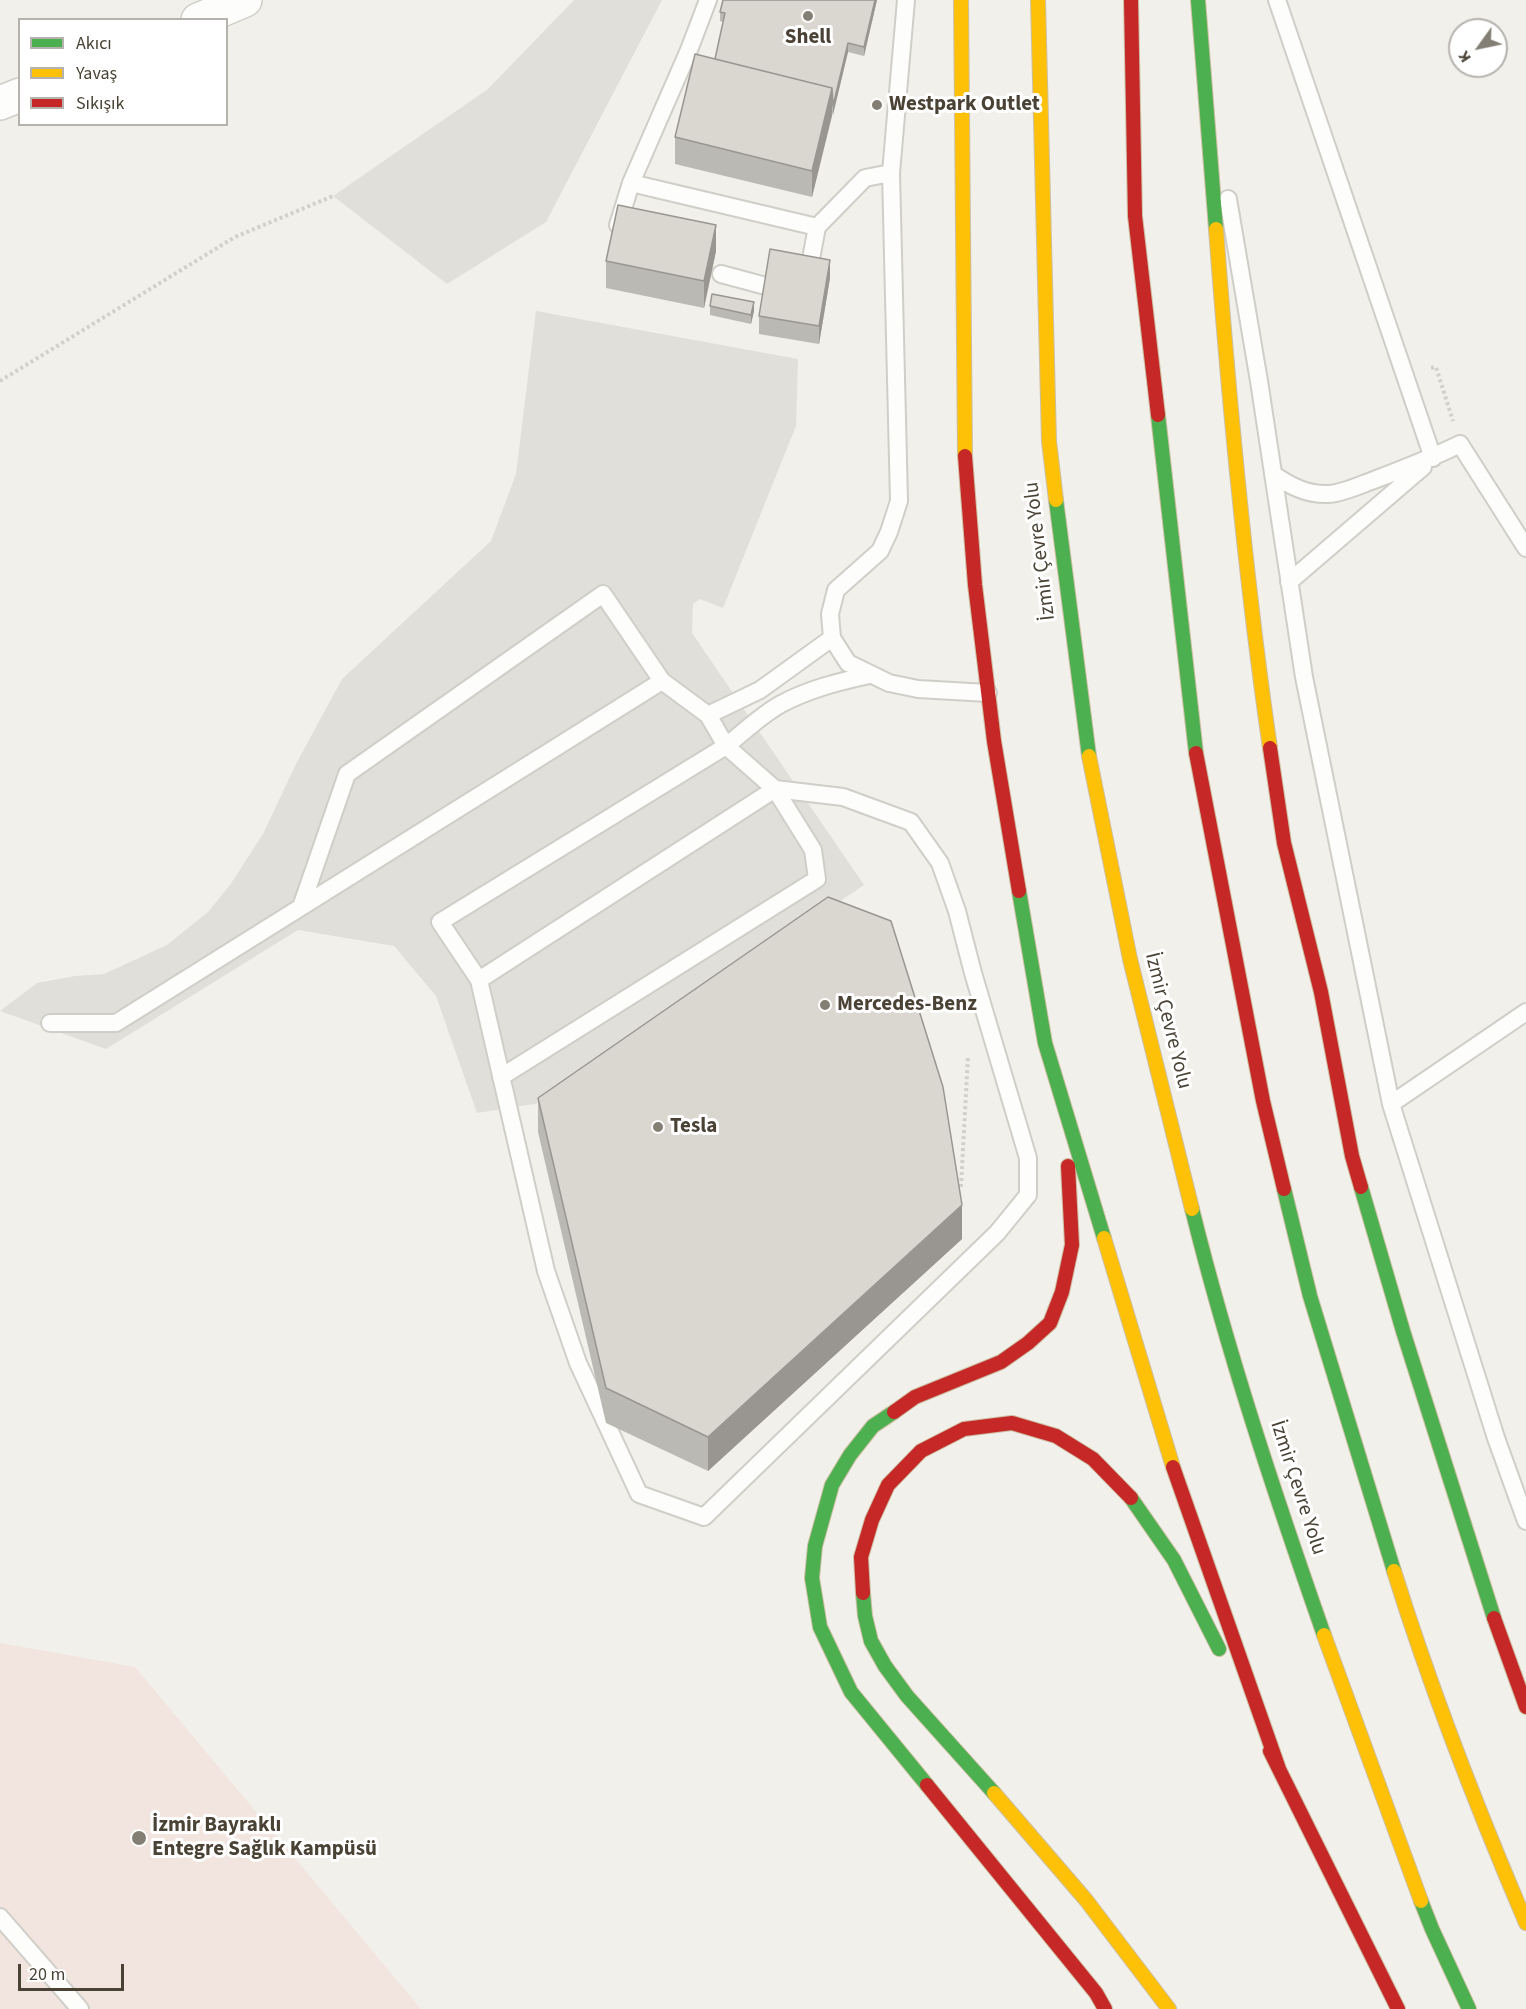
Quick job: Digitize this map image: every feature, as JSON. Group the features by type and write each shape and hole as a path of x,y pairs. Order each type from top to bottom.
{"highway":[{"path":"961,0 965,459 975,585 994,741 1045,1043 1168,1452 1279,1769"},
{"name":"İzmir Çevre Yolu","path":"1038,0 1049,441 1087,747 1130,959 1204,1258 1269,1478 1341,1684 1432,1929 1468,2009"},
{"path":"1131,0 1135,216 1197,761 1263,1101 1310,1296 1411,1626 1494,1848 1526,1923"},
{"path":"1198,0 1227,372 1253,629 1284,843 1321,992 1352,1156 1403,1330 1482,1581 1526,1707"},
{"path":"1065,1113 1072,1245 1062,1292 1050,1323 1028,1343 1001,1362 915,1397 873,1426 850,1455 832,1485 815,1546 812,1578 820,1627 851,1692 1096,1993 1106,2009"},
{"path":"1169,2009 1086,1899 1028,1830 907,1696 885,1666 871,1641 865,1616 861,1557 872,1520 888,1485 921,1451 964,1429 1012,1424 1056,1436 1093,1459 1135,1502 1174,1560 1398,2009"}],"street":[{"path":"203,18 245,0"},
{"path":"0,103 18,96"}],"lane":[{"path":"614,238 631,183 689,50 708,0"},
{"path":"906,0 891,173 898,501 889,532 880,551 836,590 830,614 832,638 848,663 869,675 890,683 918,688 988,693"},
{"path":"1277,0 1433,458"},
{"path":"1202,45 1259,381 1304,677 1391,1104 1496,1438 1526,1521"},
{"path":"810,264 817,227 865,178 891,173"},
{"path":"631,183 817,227"},
{"path":"721,274 762,285"},
{"path":"1273,474 1289,486 1307,492 1330,494 1433,458 1460,444 1526,548"},
{"path":"1289,582 1433,458"},
{"path":"301,908 346,774 603,594 662,681 708,715 726,746 775,789 813,850 817,879 501,1077"},
{"path":"708,715 760,690 832,638"},
{"path":"479,980 775,789 843,797 911,822 940,863 957,911 1028,1158 1028,1195 997,1233 704,1516 639,1494 584,1374 546,1271 479,980 440,922 726,746 764,715 796,697 828,684 869,675"},
{"path":"50,1023 116,1023 662,681"},
{"path":"1391,1104 1526,1012"},
{"path":"0,1917 80,2009"}],"path":[{"path":"0,381 235,237 333,196"},
{"path":"961,1187 968,1049"}],"shaded area":[{"path":"574,0 662,0 546,222 447,284 333,196 488,89"},
{"path":"536,311 798,359 796,426 723,608 700,599 693,604 692,633 864,885 540,1103 477,1113 436,996 394,946 298,930 106,1049 0,1011 37,983 75,976 104,974 167,945 208,912 230,885 263,834 296,764 342,679 491,541 516,474"},
{"name":"İzmir Bayraklı Entegre Sağlık Kampüsü","path":"0,1643 135,1667 421,2009 0,2009"}],"building":[{"path":"723,0 875,0 864,47 848,43 833,106 832,88 715,59 725,13 720,12"},
{"path":"695,54 832,88 812,171 675,137"},
{"path":"618,205 716,225 704,281 606,261"},
{"path":"770,249 830,260 819,326 759,316"},
{"path":"712,294 754,302 751,315 710,306"},
{"path":"828,897 891,921 943,1087 962,1205 708,1437 606,1388 538,1098"}],"traffic: fast":[{"path":"1198,0 1216,229"},
{"path":"1158,415 1196,753"},
{"path":"1056,500 1089,756"},
{"path":"1019,891 1045,1043 1104,1238"},
{"path":"1361,1187 1403,1331 1494,1618"},
{"path":"1284,1189 1310,1296 1394,1571"},
{"path":"1192,1209 1253,1424 1324,1635"},
{"path":"894,1412 873,1426 850,1455 832,1485 815,1546 812,1578 820,1627 851,1692 927,1785"},
{"path":"1131,1498 1174,1560 1219,1649"},
{"path":"863,1593 865,1616 871,1641 885,1666 907,1696 994,1793"},
{"path":"1421,1901 1469,2009"}],"traffic: slow":[{"path":"961,0 965,456"},
{"path":"1038,0 1049,441 1056,500"},
{"path":"1216,229 1238,489 1270,748"},
{"path":"1089,756 1130,959 1192,1209"},
{"path":"1104,1238 1173,1467"},
{"path":"1394,1571 1423,1660 1526,1923"},
{"path":"1324,1635 1421,1901"},
{"path":"994,1793 1086,1900 1169,2009"}],"traffic: jam":[{"path":"1131,0 1135,216 1158,415"},
{"path":"965,456 975,585 994,741 1019,891"},
{"path":"1270,748 1284,843 1321,992 1352,1156 1361,1187"},
{"path":"1196,753 1263,1101 1284,1189"},
{"path":"894,1412 915,1397 1001,1362 1028,1343 1050,1323 1062,1292 1072,1245 1068,1166"},
{"path":"863,1593 861,1557 872,1520 888,1485 921,1451 964,1429 1012,1423 1056,1436 1093,1459 1131,1498"},
{"path":"1173,1467 1279,1769"},
{"path":"1494,1618 1526,1707"},
{"path":"1270,1751 1398,2009"},
{"path":"927,1785 1096,1993 1105,2009"}],"place":[{"name":"Shell","path":"808,16"},
{"name":"Westpark Outlet","path":"877,105"},
{"name":"Mercedes-Benz","path":"825,1005"},
{"name":"Tesla","path":"658,1127"},
{"name":"İzmir Bayraklı Entegre Sağlık Kampüsü","path":"139,1838"}]}
